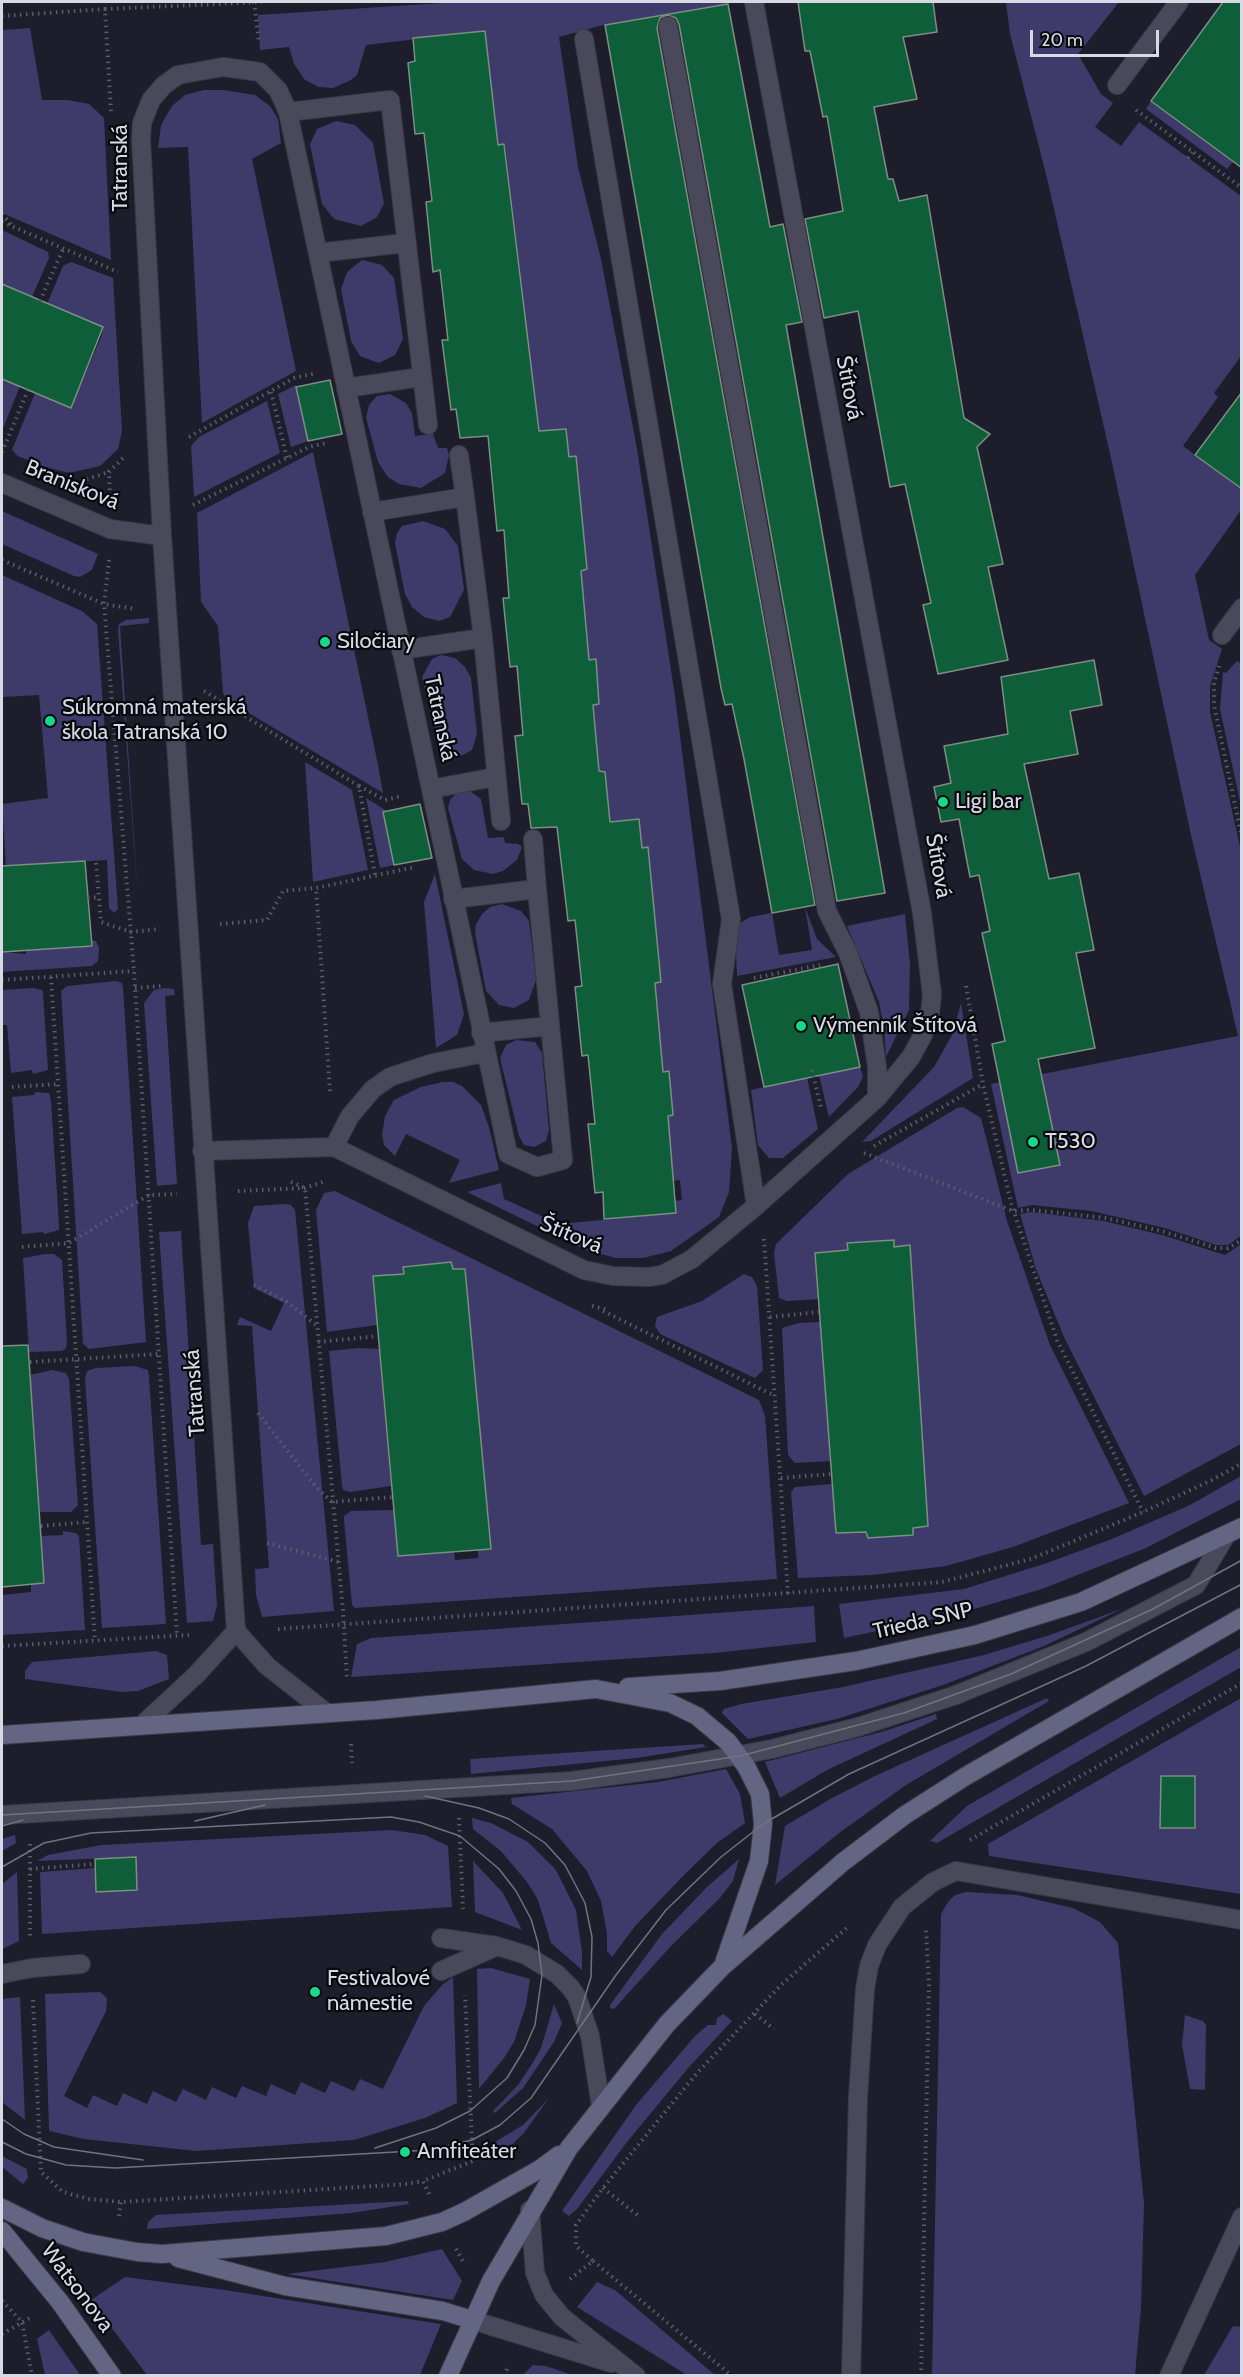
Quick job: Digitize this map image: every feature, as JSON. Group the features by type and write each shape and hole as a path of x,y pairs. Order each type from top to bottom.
{"street":[{"name":"Štítová","path":"334,1147 584,1270 613,1276 648,1277 677,1269 756,1206 877,1098 911,1058 922,1035 930,1013 932,995 929,955 754,2"},
{"path":"1117,85 1179,2"},
{"path":"668,26 827,911 848,953 869,1012 877,1067 877,1098"},
{"path":"584,39 731,919 722,984 756,1206"},
{"name":"Tatranská","path":"236,1631 162,536 142,123 151,100 164,85 178,75 223,68 260,72 278,90 288,112 508,1154 537,1167 562,1160 550,1026"},
{"path":"288,112 390,100 428,425"},
{"path":"318,253 405,243"},
{"path":"346,388 421,377"},
{"path":"459,454 483,638 501,821"},
{"name":"Branisková","path":"2,483 110,529 162,536"},
{"path":"372,512 465,497"},
{"path":"1222,634 1242,608"},
{"path":"401,650 483,638"},
{"path":"431,789 495,777"},
{"path":"481,1033 550,1026 533,838"},
{"path":"453,898 537,889"},
{"path":"202,1151 334,1147 350,1116 373,1089 390,1077 433,1063 485,1053"},
{"name":"Trieda SNP","path":"596,1689 720,1681 856,1661 975,1635 1081,1602 1225,1537 1242,1527"},
{"path":"2,1815 554,1782 740,1756 904,1713 1011,1674 1086,1642 1196,1585 1225,1537"},
{"path":"448,2376 472,2320 530,2210 569,2148 667,2024 722,1967 843,1862 905,1815 966,1776 1242,1617"},
{"path":"142,1725 191,1681 236,1631 267,1666 327,1713"},
{"path":"4,1733 327,1713 596,1689 670,1703 697,1716 715,1729 740,1756 760,1794 763,1842 759,1861 722,1967"},
{"path":"851,2376 858,2097 865,1989 869,1966 887,1925 902,1907 924,1889 956,1871 1242,1920"},
{"path":"441,1938 497,1946 526,1955 557,1974 570,1987 577,1997 590,2036 601,2106"},
{"path":"441,1971 497,1946"},
{"path":"2,1974 32,1968 81,1964"},
{"path":"2,2208 42,2228 82,2242 137,2252 162,2253 386,2236 442,2222 487,2201 540,2169 569,2148"},
{"path":"530,2210 535,2273 544,2295 562,2317 630,2371"},
{"path":"1169,2376 1242,2217"},
{"name":"Watsonova","path":"2,2231 60,2302 112,2376"},
{"path":"162,2253 285,2286 443,2311 520,2332 630,2371"}],"path":[{"path":"254,2 260,72"},
{"path":"2,16 262,2"},
{"path":"105,9 112,115"},
{"path":"1117,85 1112,92 1242,188"},
{"path":"1188,158 1192,152"},
{"path":"2,214 16,229"},
{"path":"2,222 121,274 121,262"},
{"path":"40,301 63,249"},
{"path":"157,445 185,440 294,378 342,368"},
{"path":"2,452 28,390"},
{"path":"271,392 287,458"},
{"path":"189,496 189,507 309,447 356,437"},
{"path":"110,529 104,604 134,971 177,1636"},
{"path":"2,560 104,604"},
{"path":"1222,634 1223,655 1214,683 1214,705 1242,838"},
{"path":"203,679 204,691 385,800 431,789"},
{"path":"359,786 375,875"},
{"path":"214,925 267,920 283,891 316,888 446,861"},
{"path":"96,863 101,922 131,932"},
{"path":"316,888 330,1095"},
{"path":"88,898 99,897"},
{"path":"753,978 826,963"},
{"path":"2,980 134,971"},
{"path":"51,977 95,1641"},
{"path":"965,984 983,1084 1013,1211 1057,1340 1143,1512"},
{"path":"12,1087 58,1084"},
{"path":"901,1131 983,1084"},
{"path":"863,1152 1013,1211 1032,1210 1106,1218 1165,1232 1216,1248 1228,1248 1242,1240"},
{"path":"305,1188 344,1626"},
{"path":"22,1247 69,1243 149,1195"},
{"path":"756,1206 765,1243 788,1594"},
{"path":"254,1286 286,1301 316,1325"},
{"path":"599,1309 775,1396"},
{"path":"770,1317 819,1312"},
{"path":"318,1342 378,1336"},
{"path":"30,1362 159,1354"},
{"path":"258,1413 316,1487 332,1502 393,1497"},
{"path":"2,1646 344,1626 942,1582 1031,1559 1143,1512 1212,1480 1242,1463"},
{"path":"781,1478 831,1474"},
{"path":"40,1526 87,1522"},
{"path":"267,1542 339,1562"},
{"path":"30,1869 95,1864"},
{"path":"921,2376 929,1985 924,1889"},
{"path":"755,2014 774,2029"},
{"path":"41,2172 63,2192 90,2199 121,2202 407,2184 423,2181"},
{"path":"603,2188 640,2217"},
{"path":"593,2261 732,2376"},
{"path":"2,2301 22,2322 32,2376"},
{"path":"2,2334 22,2322"}],"shaded area":[{"path":"458,2 736,2 603,25 559,37 578,167 601,259 637,449 675,696 732,1148 729,1192 719,1217 671,1251 643,1258 616,1258 586,1250 467,1192 501,1183 504,1199 559,1224 675,1213 675,1201 682,1200 680,1180 673,1181 668,1116 673,1115 669,1071 663,1072 655,983 660,982 648,848 642,848 639,819 604,822 607,793 605,772 599,771 593,705 599,704 596,659 589,660 581,571 587,569 576,457 569,457 566,429 532,432 523,350 529,349 524,304 505,144 498,145 485,31 366,45 357,75 333,88 319,87 305,80 294,64 289,47 260,50 258,15"},
{"path":"1006,2 1119,2 1078,54 1101,94 1113,103 1095,127 1121,146 1139,122 1241,196 1241,356 1214,393 1218,397 1183,446 1241,489 1241,510 1195,575 1209,640 1222,649 1210,686 1210,712 1241,851 1241,1236 1228,1245 1216,1245 1165,1228 1091,1211 1032,1205 1018,1208 991,1084 1238,1036 1191,835 1111,458 1046,174 1010,34","holes":["1048,1110 1060,1165 1019,1173 1007,1118"]},
{"path":"30,28 42,100 67,100 89,104 104,118 111,260 2,213 2,30"},
{"path":"204,90 223,90 255,95 270,106 278,119 281,143 252,159 296,371 202,423 188,147 158,148 161,125 172,106 185,95"},
{"path":"1151,101 1233,162 1227,169 1146,109"},
{"path":"336,121 355,125 373,143 384,204 377,217 361,226 334,219 322,204 310,144 317,129"},
{"path":"2,230 48,252 49,258 32,297 2,284"},
{"path":"362,260 382,265 394,278 403,339 395,355 379,363 360,356 351,341 341,289 347,272"},
{"path":"71,262 113,278 122,431 118,449 100,466 69,473 42,466 18,456 12,450 35,393 71,408 102,335 103,327 47,304 63,266"},
{"path":"2,379 20,386 2,431"},
{"path":"296,385 308,441 291,447 278,394"},
{"path":"390,394 406,403 412,413 415,436 433,434 438,448 447,448 449,455 445,473 421,488 399,484 388,477 378,462 366,418 369,405 377,396"},
{"path":"267,401 280,453 194,497 191,446 199,437"},
{"path":"313,452 383,793 227,700 223,693 218,626 201,602 197,513"},
{"path":"2,511 98,554 92,570 80,577 74,576 2,544"},
{"path":"423,521 445,529 458,546 464,590 450,617 439,621 424,617 412,607 405,594 395,543 397,533 402,526"},
{"path":"2,575 82,611 97,624 118,909 114,913 109,908 107,860 6,866 2,804 48,798 39,695 2,697"},
{"path":"149,618 149,623 120,626 138,899 118,630 119,624 126,620"},
{"path":"441,655 455,658 465,667 471,678 477,734 472,750 461,756 440,746 422,677 432,659"},
{"path":"1237,661 1242,664 1241,806 1220,709 1223,672 1226,673"},
{"path":"305,762 352,790 368,870 313,882"},
{"path":"458,791 470,791 481,799 488,838 504,837 505,843 518,844 522,847 517,860 503,871 493,874 474,870 462,859 448,808 450,800"},
{"path":"366,798 387,811 383,813 394,865 380,868"},
{"path":"435,874 464,1014 457,1035 436,1048 424,902"},
{"path":"502,904 521,911 529,921 536,980 529,1000 514,1008 499,1005 486,991 475,933 476,924 482,914 490,907"},
{"path":"805,907 817,939 836,957 737,976 735,926 750,917 772,913 779,955 812,950"},
{"path":"905,914 910,964 909,1010 886,1057 879,1002 847,926"},
{"path":"91,940 96,941 99,948 98,961 92,966 2,972 2,952 26,954 26,951 91,946"},
{"path":"116,981 122,983 123,988 146,1342 89,1349 83,1344 61,991 67,986"},
{"path":"33,988 42,990 43,993 48,1070 33,1074 32,1070 11,1073 7,1025 2,1025 2,990"},
{"path":"174,989 175,995 165,996 177,1184 157,1186 144,1003 154,990"},
{"path":"961,1003 973,1078 871,1141 862,1142 934,1067 952,1035"},
{"path":"516,1040 535,1042 542,1053 549,1130 546,1141 534,1147 524,1145 519,1136 500,1058 506,1045"},
{"path":"860,1067 863,1077 858,1087 829,1117 819,1075"},
{"path":"807,1077 818,1129 783,1158 769,1158 758,1145 751,1090"},
{"path":"453,1082 462,1086 481,1105 489,1127 499,1170 449,1183 460,1160 406,1134 395,1156 384,1145 382,1135 385,1116 394,1100 421,1087"},
{"path":"35,1092 49,1093 51,1101 59,1230 44,1234 43,1232 22,1234 12,1097 34,1095"},
{"path":"963,1107 981,1118 1007,1221 1050,1345 1129,1503 1013,1547 946,1566 872,1575 798,1578 791,1492 795,1487 832,1484 836,1533 866,1532 868,1538 913,1535 913,1528 928,1526 910,1246 894,1247 894,1240 847,1243 848,1250 816,1253 819,1299 787,1301 779,1298 774,1253 776,1244 848,1174 957,1108"},
{"path":"335,1191 759,1400 765,1416 777,1579 355,1608 352,1605 344,1520 344,1516 351,1511 394,1510 398,1556 454,1552 455,1560 478,1558 478,1550 491,1548 465,1269 453,1269 451,1262 404,1266 404,1274 377,1325 327,1332 316,1210 324,1193"},
{"path":"291,1205 295,1210 334,1611 262,1617 256,1595 255,1569 269,1568 252,1326 237,1325 240,1317 271,1331 284,1303 254,1288 248,1223 254,1206"},
{"path":"1032,1212 1104,1221 1162,1235 1225,1255 1241,1244 1241,1444 1144,1496 1064,1337 1036,1269 1020,1214"},
{"path":"181,1231 201,1545 213,1544 217,1605 213,1621 187,1623 159,1232"},
{"path":"54,1254 62,1260 67,1342 66,1348 62,1351 29,1352 23,1258"},
{"path":"744,1274 752,1277 757,1286 763,1370 755,1378 660,1334 655,1326 657,1317 702,1301"},
{"path":"820,1322 831,1461 795,1463 788,1455 782,1328 799,1323"},
{"path":"358,1348 379,1349 391,1486 350,1492 343,1490 342,1485 329,1351"},
{"path":"134,1366 148,1370 149,1377 166,1624 102,1628 85,1379 87,1371 96,1368"},
{"path":"52,1370 66,1373 69,1379 78,1505 71,1512 40,1512 30,1375"},
{"path":"1241,1476 1241,1499 1146,1548 1042,1589 957,1614 844,1638 839,1604 964,1589 1047,1563 1112,1539 1190,1505"},
{"path":"63,1531 76,1533 79,1536 85,1630 2,1635 2,1595 31,1592 31,1584 44,1582 41,1536 63,1535"},
{"path":"814,1606 816,1642 714,1653 351,1677 357,1644 371,1638"},
{"path":"1124,1608 1044,1646 943,1685 837,1719 748,1739 722,1713 724,1709 741,1704 843,1687 984,1655 1050,1635"},
{"path":"1241,1647 1241,1667 937,1843 930,1841 967,1806"},
{"path":"156,1651 167,1655 169,1679 138,1691 122,1692 25,1679 25,1671 32,1662"},
{"path":"1047,1698 1049,1701 906,1785 839,1833 775,1885 785,1826 877,1775"},
{"path":"1241,1698 1241,1894 989,1856 988,1844"},
{"path":"936,1714 937,1719 827,1770 780,1798 765,1762 881,1732"},
{"path":"703,1744 706,1747 637,1758 471,1774 470,1759"},
{"path":"726,1769 740,1794 745,1823 717,1843 686,1873 636,1925 612,1957 607,1951 607,1934 601,1901 587,1871 552,1829 512,1804 511,1798 658,1782"},
{"path":"472,1818 491,1823 528,1842 556,1870 576,1910 582,1970 551,1943 538,1900 527,1882 501,1851 473,1829"},
{"path":"392,1830 425,1835 448,1846 452,1907 42,1934 40,1872 96,1868 97,1892 137,1889 135,1857 37,1861 48,1855 101,1845"},
{"path":"15,1835 16,1843 2,1851 2,1839"},
{"path":"739,1859 733,1881 719,1899 671,1946 614,2009 610,2008 662,1934 707,1887"},
{"path":"473,1861 503,1893 522,1930 475,1912"},
{"path":"17,1872 19,1941 2,1949 2,1884"},
{"path":"966,1892 1017,1895 1073,1908 1100,1922 1118,1943 1144,2203 1141,2308 1135,2375 932,2375 941,1914 955,1895"},
{"path":"491,1968 530,1979 526,2005 514,2042 479,2089 477,1969"},
{"path":"453,1977 457,2103 425,2118 354,2140 196,2151 84,2139 49,2131 45,1994 100,1992 107,1998 106,2011 64,2096 87,2108 93,2095 117,2106 123,2093 147,2104 153,2091 176,2102 183,2089 206,2100 212,2087 236,2098 242,2086 266,2096 271,2084 295,2095 301,2082 325,2093 331,2081 354,2091 360,2079 383,2089 424,2006 442,1985"},
{"path":"20,1997 25,2120 2,2102 2,1999"},
{"path":"554,2004 562,2023 554,2042 523,2088 495,2113 493,2111 518,2085 541,2048"},
{"path":"723,2014 732,2021 689,2067 627,2142 577,2209 569,2216 562,2211 636,2105 695,2036 708,2025 716,2025 717,2018"},
{"path":"1185,2015 1203,2021 1206,2025 1205,2090 1190,2089 1182,2045"},
{"path":"549,2098 524,2133 498,2158 487,2147 523,2125"},
{"path":"2,2156 27,2169 28,2178 23,2184 2,2167"},
{"path":"408,2201 409,2204 351,2213 147,2229 148,2222 156,2215"},
{"path":"442,2249 462,2281 453,2300 287,2274 385,2262"},
{"path":"125,2277 225,2290 441,2324 420,2375 147,2375 91,2300"},
{"path":"597,2282 615,2290 715,2375 687,2375 577,2307"},
{"path":"1233,2326 1241,2327 1241,2375 1204,2375"},
{"path":"49,2330 80,2375 45,2375 37,2339"},
{"path":"533,2365 546,2366 572,2375 523,2375"}],"building":[{"path":"798,2 933,2 937,32 903,37 917,99 874,107 888,179 893,179 899,201 927,195 964,418 990,434 977,447 1003,564 988,567 1008,660 938,674 923,605 931,603 905,484 890,487 858,311 824,318 805,219 843,211 827,116 823,117 810,51 805,51"},
{"path":"1223,2 1242,2 1242,168 1151,101"},
{"path":"728,4 770,227 783,224 802,322 786,325 885,893 837,901 679,24 676,18 667,15 660,18 657,28 815,905 772,913 732,704 725,705 721,688 605,25"},
{"path":"485,31 498,145 504,144 539,431 566,429 569,457 576,456 587,569 581,571 589,660 596,659 599,704 593,705 599,771 605,772 610,822 639,819 642,848 648,847 661,982 655,983 663,1072 669,1071 673,1115 668,1116 676,1213 604,1219 603,1192 595,1193 588,1124 595,1124 588,1055 582,1056 575,987 582,986 575,920 568,921 557,827 531,828 528,804 522,804 515,736 523,735 517,666 510,667 503,598 509,598 504,530 497,531 488,436 460,438 456,409 451,410 442,340 448,340 440,270 433,272 426,202 432,201 424,133 415,134 408,63 415,61 413,38"},
{"path":"2,284 103,327 71,408 2,379"},
{"path":"330,380 342,434 308,441 296,387"},
{"path":"1242,392 1242,489 1195,455"},
{"path":"1094,660 1102,705 1070,711 1078,754 1024,764 1049,879 1079,873 1094,950 1076,953 1095,1048 1038,1059 1060,1165 1018,1173 992,1044 1005,1041 982,933 990,931 979,875 970,877 959,819 941,822 934,787 951,783 944,746 1008,734 1001,677"},
{"path":"420,804 432,858 394,865 383,812"},
{"path":"85,861 92,946 2,952 2,866"},
{"name":"Výmenník Štítová","path":"838,964 860,1067 764,1087 742,985"},
{"path":"894,1240 894,1247 910,1245 928,1526 913,1528 913,1535 868,1538 866,1532 836,1533 815,1253 848,1250 847,1243"},
{"path":"451,1262 453,1269 465,1269 491,1549 398,1556 373,1276 404,1274 403,1267"},
{"path":"28,1345 44,1583 2,1587 2,1346"},
{"path":"1161,1776 1195,1776 1195,1828 1160,1828"},
{"path":"136,1857 137,1890 96,1892 95,1859"}],"tram line":[{"path":"2,1815 572,1781 740,1756 904,1713 1011,1674 1153,1609 1242,1560"},
{"path":"2,2142 26,2154 66,2165 115,2168 430,2150 472,2140 500,2125 531,2098 616,1975 666,1910 721,1857 763,1824 849,1774 1086,1666 1242,1584"},
{"path":"425,1796 479,1808 509,1819 545,1843 565,1865 585,1903 592,1937 591,1977 577,2023"},
{"path":"195,1821 265,1805"},
{"path":"2,1867 44,1843 91,1833 391,1817 419,1822 460,1836 499,1869 516,1891 531,1919 538,1943 542,1975 535,2025 524,2050 507,2078 470,2111 436,2128 375,2148"},
{"path":"2,1826 23,1820"},
{"path":"2,2119 24,2134 54,2147 143,2160"}],"place":[{"name":"Siločiary","path":"325,642"},
{"name":"Súkromná materská škola Tatranská 10","path":"50,721"},
{"name":"Ligi bar","path":"943,802"},
{"name":"Výmenník Štítová","path":"801,1026"},
{"name":"T530","path":"1033,1142"},
{"name":"Festivalové námestie","path":"315,1992"},
{"name":"Amfiteáter","path":"405,2152"}]}
